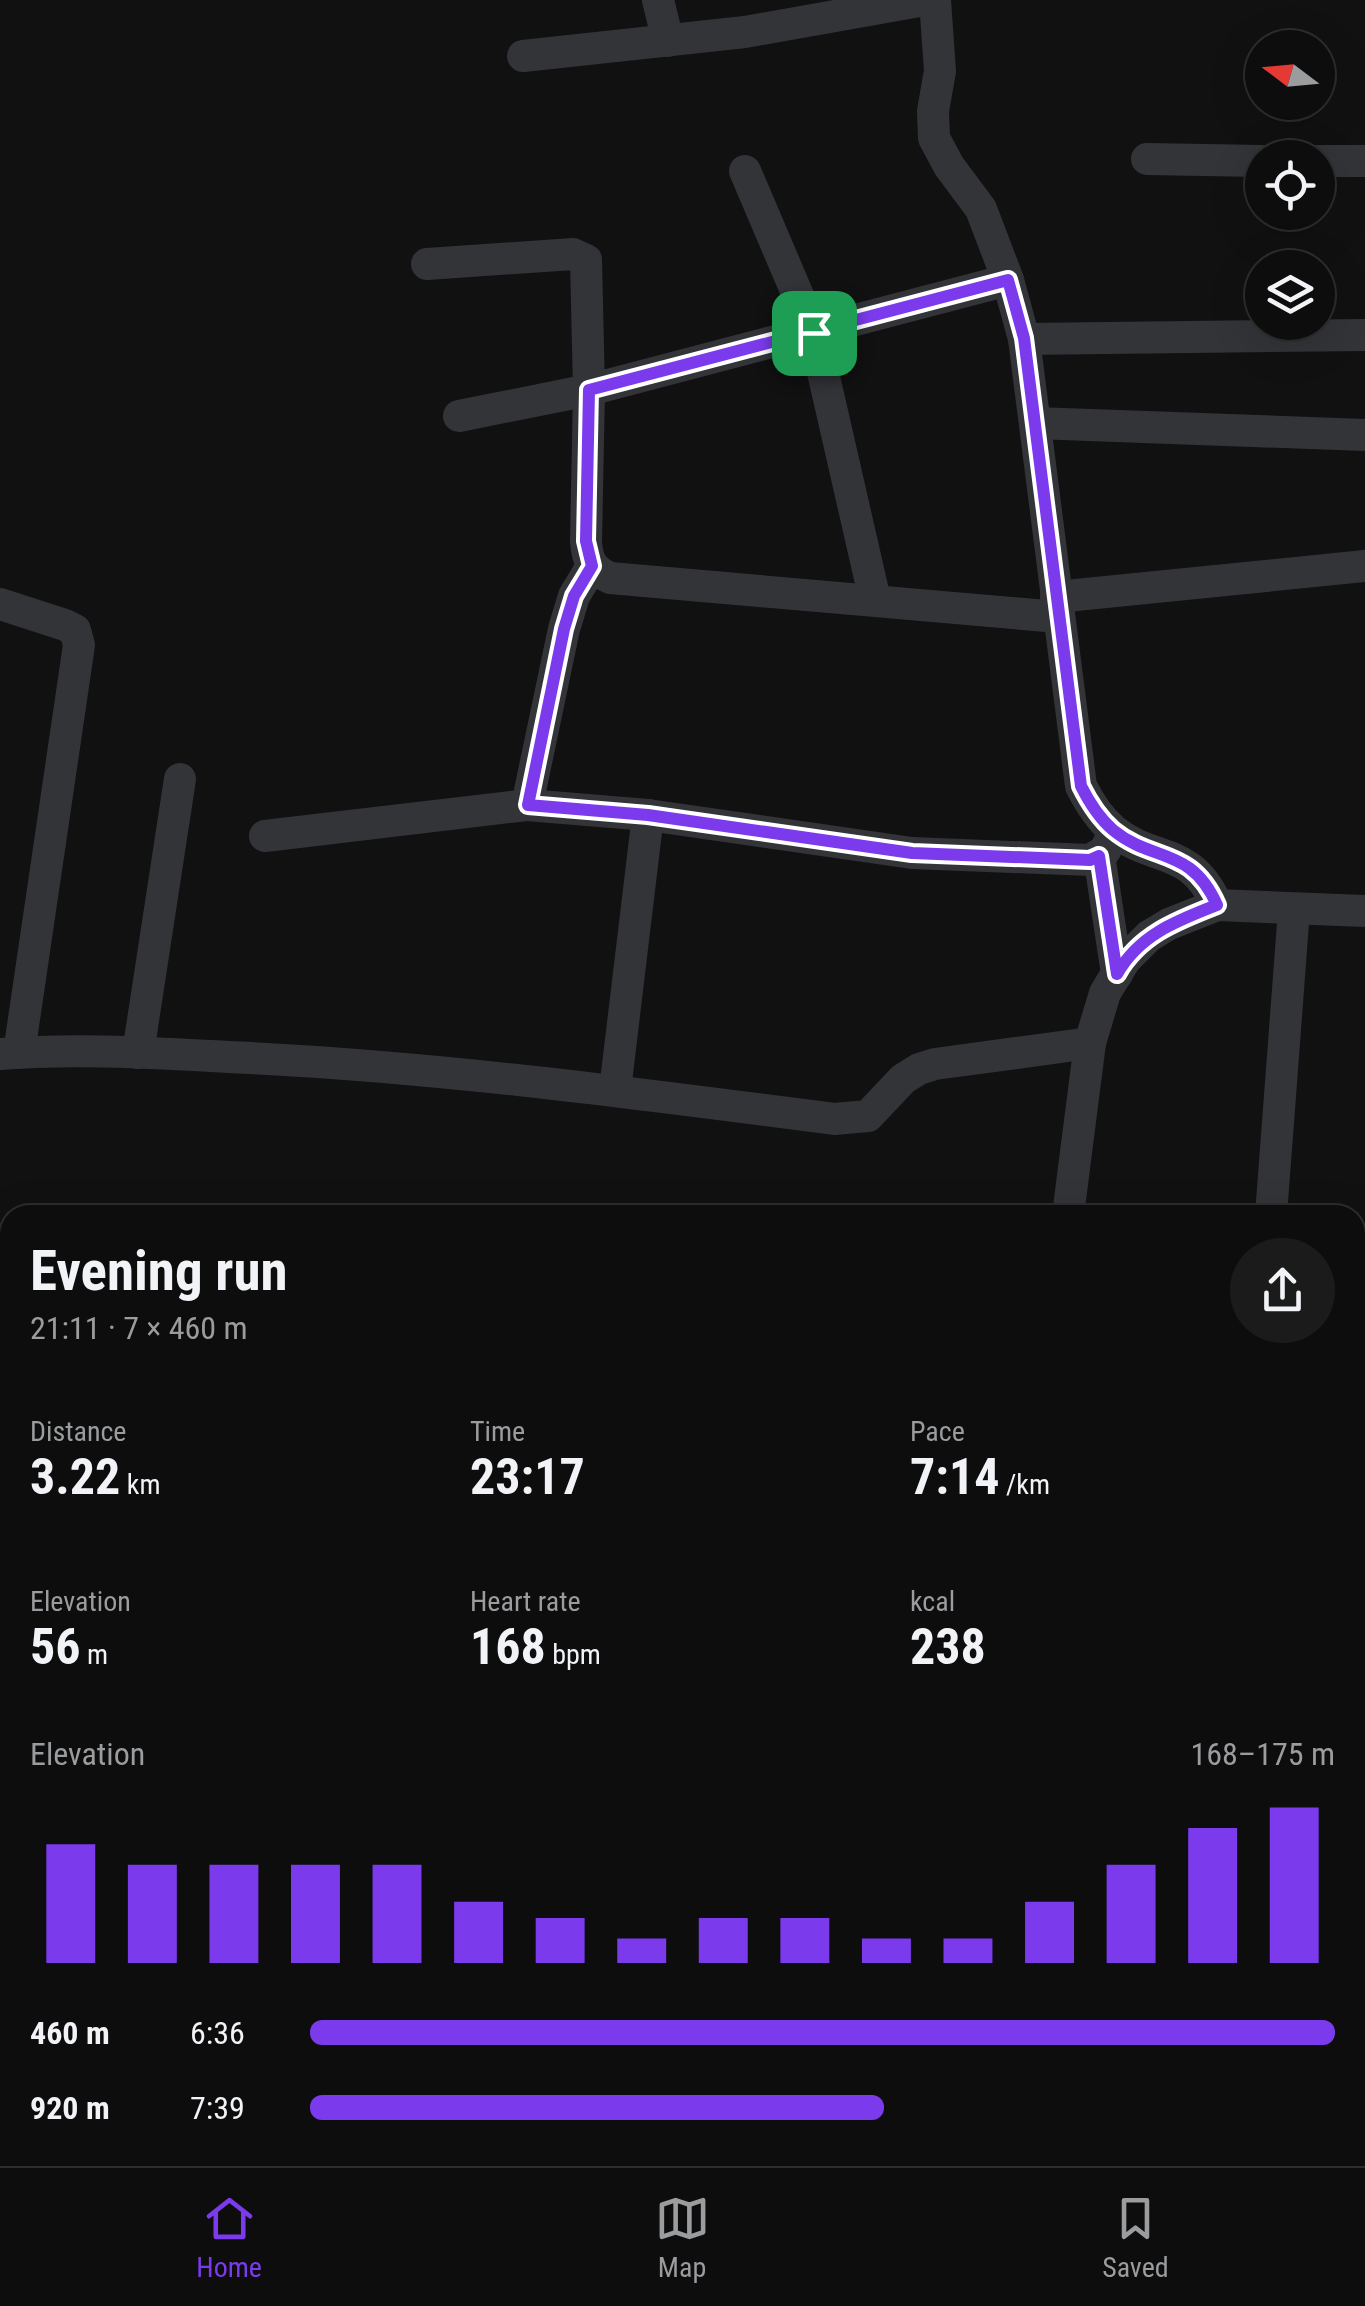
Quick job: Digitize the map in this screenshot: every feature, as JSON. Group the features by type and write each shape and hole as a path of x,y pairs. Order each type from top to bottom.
{"street":[{"path":"658,0 668,41"},
{"path":"523,56 745,32 925,0"},
{"path":"935,0 940,71 932,111 934,138 981,209 1008,280 1024,338 1081,786 1106,843 1117,974"},
{"path":"1147,160 1245,160"},
{"path":"1335,161 1365,162"},
{"path":"746,170 814,333 875,600"},
{"path":"427,264 573,254 586,260 586,541 592,566 610,578 875,600 1057,607 1365,566"},
{"path":"459,416 589,390 1008,280"},
{"path":"1024,338 1365,335"},
{"path":"1035,422 1365,434"},
{"path":"528,805 564,629 574,596 592,566"},
{"path":"0,604 66,625 75,630 79,646 10,1054 138,1052 346,1062 854,1119 868,1116 919,1069 1090,1043"},
{"path":"138,1052 180,779"},
{"path":"265,836 528,805 648,815 912,853 1090,860 1106,843"},
{"path":"615,1090 648,815"},
{"path":"1106,843 1193,869 1207,883 1217,905"},
{"path":"1069,1205 1090,1043 1105,993 1125,960 1148,936 1217,905 1365,911"},
{"path":"1272,1205 1294,910"}],"route":[{"path":"1008,280 1024,338 1081,786 1091,805 1114,831 1193,869 1207,883 1217,905 1148,936 1117,974 1099,856 1090,860 912,853 648,815 528,805 564,629 574,596 592,566 586,541 589,390 814,333 1008,280"}]}
